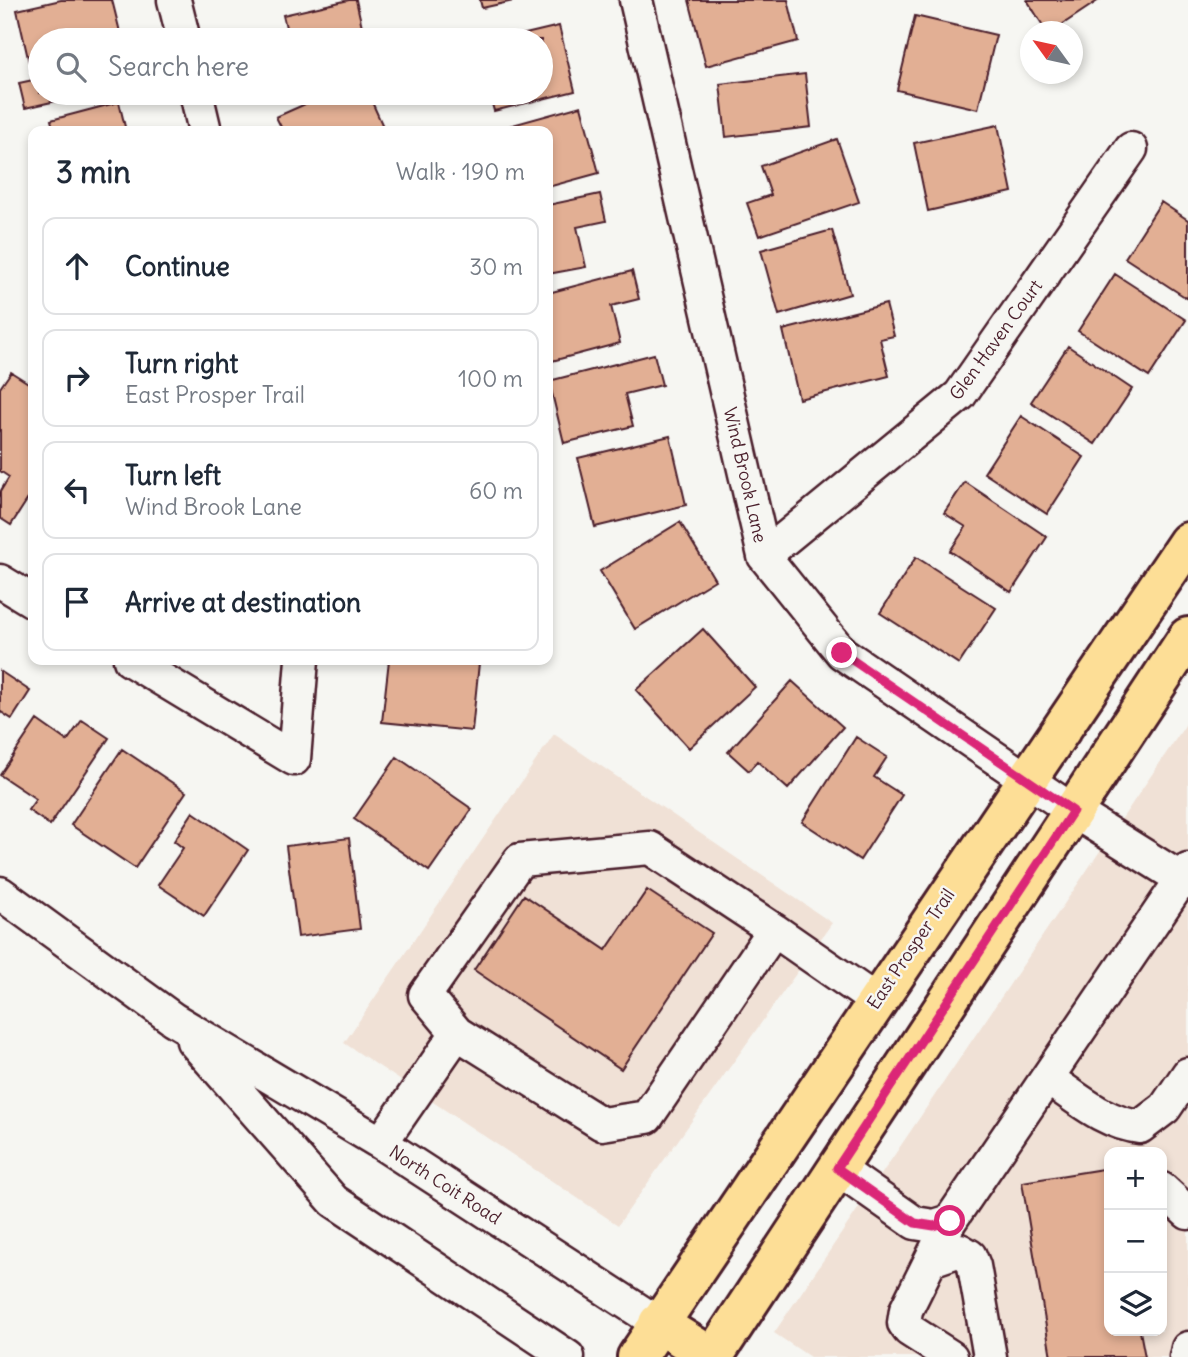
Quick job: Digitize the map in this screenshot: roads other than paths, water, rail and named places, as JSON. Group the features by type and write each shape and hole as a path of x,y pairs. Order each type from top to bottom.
{"main road":[{"name":"East Prosper Trail","path":"637,1357 1188,542"},
{"path":"713,1357 1188,638"},
{"name":"North Coit Road","path":"658,1324 713,1357"}],"street":[{"path":"174,0 181,28"},
{"name":"Wind Brook Lane","path":"635,0 764,556 842,653 1073,811 1186,877"},
{"path":"199,105 204,126"},
{"name":"Glen Haven Court","path":"764,556 960,395 1131,149"},
{"path":"0,581 28,598"},
{"path":"138,665 294,759 302,665"},
{"path":"774,930 647,1117 601,1124 457,1033 425,995 520,860 650,848 774,930 876,1001"},
{"path":"951,1357 909,1330 904,1322 906,1310 950,1221 1186,877"},
{"name":"North Coit Road","path":"0,893 173,1019 380,1143 658,1324"},
{"name":"North Coit Road","path":"173,1019 334,1201 568,1357"},
{"path":"380,1143 457,1033"},
{"path":"1047,1078 1107,1119 1123,1125 1141,1140 1188,1074"},
{"path":"837,1168 915,1223 934,1226 950,1221"},
{"path":"1167,1194 1188,1213"},
{"path":"931,1260 960,1250 970,1256 990,1357"},
{"path":"1186,1357 1188,1348"}]}
